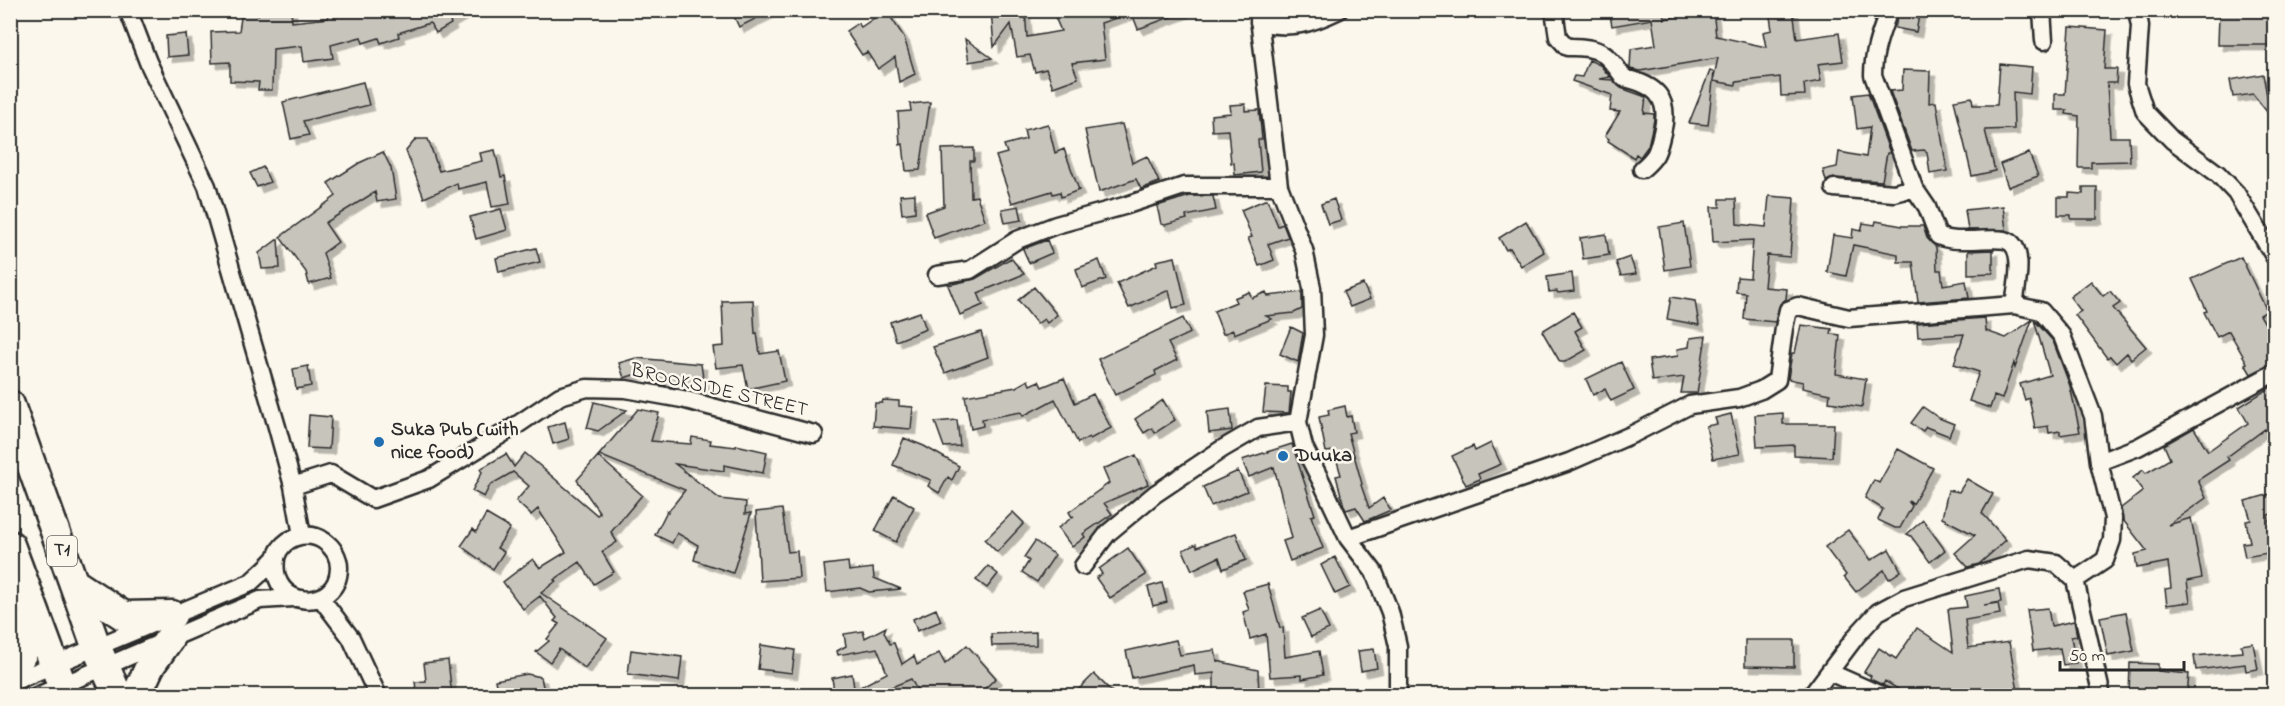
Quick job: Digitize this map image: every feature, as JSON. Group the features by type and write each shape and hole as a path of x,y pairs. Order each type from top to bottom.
{"highway":[{"name":"T1","path":"10,405 100,657 118,696"},
{"name":"T1","path":"10,545 34,610 55,685"},
{"path":"74,583 124,616 170,627 136,696"},
{"path":"10,675 23,652 34,610"}],"street":[{"path":"128,10 148,62 207,186 293,486 302,535"},
{"path":"1258,16 1279,27 1314,22 1339,10"},
{"path":"1554,10 1558,37 1567,47 1597,49 1610,58 1623,78 1642,82 1653,88 1663,101 1666,117 1656,156 1642,169"},
{"path":"1889,10 1877,43 1873,63 1874,75 1914,188 1927,207 1938,236 1955,240 2011,242 2018,258 2014,305"},
{"path":"2042,10 2044,40"},
{"path":"2137,10 2140,26 2136,84 2145,112 2172,140 2218,174 2236,193 2274,256"},
{"path":"1258,16 1279,186 1304,250 1312,288 1314,335 1298,422 1305,447 1348,538 1374,572 1390,612 1398,646 1398,696"},
{"path":"937,275 970,270 1017,240 1056,225 1184,186 1279,186"},
{"path":"1834,188 1894,193 1914,188"},
{"path":"1348,538 1569,462 1633,434 1690,405 1739,398 1761,390 1777,380 1788,310 1798,306 1849,318 2014,305 2041,311 2062,336 2093,416 2099,462 2113,518 2112,540 2105,560 2075,580"},
{"path":"2099,462 2138,447 2274,374"},
{"name":"BROOKSIDE STREET","path":"293,486 331,474 373,499 429,479 560,396 587,388 626,389 682,399 814,434"},
{"path":"1083,566 1108,533 1155,494 1222,448 1258,428 1298,422"},
{"path":"10,683 55,685 100,657 170,627 260,600 293,598 303,600 320,597 334,585 339,568 338,558 328,543 320,538 302,535 285,543 276,559 249,583 170,627 100,657 55,685"},
{"path":"276,559 276,577 279,586 293,598"},
{"path":"1811,696 1857,635 1878,612 1904,598 2030,559 2056,563 2075,580 2102,696"},
{"path":"320,597 351,638 378,696"},
{"path":"1829,672 1882,696"}],"building":[{"path":"258,10 291,10 292,22 328,18 327,10 342,10 344,15 359,10 469,10 450,21 451,24 436,33 430,23 398,33 399,37 381,43 379,38 363,43 361,37 331,45 333,58 304,62 302,46 273,49 272,90 258,90 259,82 230,81 230,62 212,63 211,32 239,31 242,11 258,15"},
{"path":"731,10 773,10 739,27"},
{"path":"886,10 904,37 915,74 899,82 895,57 878,69 867,52 862,55 846,31 858,23 861,27"},
{"path":"991,10 1025,10 1027,37 1061,31 1055,17 1070,10 1184,10 1184,12 1138,29 1131,11 1131,13 1101,23 1105,59 1072,63 1078,78 1053,87 1046,69 1035,72 1030,55 1017,57 1011,24 994,47"},
{"path":"1609,10 1663,10 1664,19 1688,15 1688,10 1713,10 1716,36 1766,47 1763,32 1772,30 1769,10 1793,10 1797,39 1839,33 1843,61 1818,64 1821,81 1804,84 1805,95 1781,96 1780,77 1736,82 1736,85 1713,81 1718,58 1640,71 1630,69 1631,49 1656,45 1652,19 1612,26"},
{"path":"1899,10 1920,10 1916,32 1895,28"},
{"path":"2219,14 2274,14 2274,45 2218,45"},
{"path":"2070,27 2107,30 2104,69 2117,69 2116,83 2107,83 2110,137 2129,137 2130,161 2091,162 2091,168 2078,168 2079,116 2066,114 2067,110 2055,110 2055,94 2065,94"},
{"path":"186,34 188,55 167,57 166,36"},
{"path":"965,39 992,58 969,62"},
{"path":"1589,60 1600,65 1610,77 1599,79 1613,80 1621,88 1646,97 1644,113 1654,114 1654,120 1648,146 1640,157 1636,154 1634,158 1608,141 1609,139 1605,136 1620,112 1610,111 1612,95 1572,81 1574,76 1582,77"},
{"path":"2000,64 2032,67 2030,94 2013,92 2014,129 1985,130 1995,171 1972,176 1954,100 1972,97 1973,105 1997,105"},
{"path":"1903,70 1930,71 1929,103 1936,102 1947,171 1930,174 1927,152 1912,151 1890,91 1902,90"},
{"path":"1710,71 1714,72 1708,125 1689,123"},
{"path":"2263,74 2271,117 2253,94 2233,97 2230,80"},
{"path":"363,82 369,105 303,121 309,135 291,139 283,102"},
{"path":"1868,93 1890,153 1887,153 1882,181 1835,178 1826,181 1823,170 1837,167 1839,152 1866,157 1870,127 1857,129 1853,95"},
{"path":"930,102 920,170 906,171 903,144 900,145 898,112 911,111 910,104"},
{"path":"1245,104 1245,111 1259,110 1262,139 1258,140 1261,172 1235,175 1234,163 1231,163 1228,130 1212,131 1211,115 1231,113 1230,105"},
{"path":"1048,124 1055,153 1064,149 1079,190 1061,197 1060,192 1053,194 1052,191 1012,203 996,156 1007,153 1004,145 1026,139 1024,130"},
{"path":"1122,124 1132,163 1147,156 1159,182 1141,189 1136,179 1099,192 1085,130"},
{"path":"416,139 428,139 439,171 482,161 480,153 495,150 501,177 505,176 510,204 492,207 487,182 458,189 457,183 424,198 406,151"},
{"path":"974,148 974,161 970,161 971,197 977,196 985,220 934,238 925,213 944,206 942,149"},
{"path":"383,152 391,168 396,199 377,202 375,192 325,223 338,242 323,253 331,278 309,284 306,272 280,237 336,196 328,183 359,163"},
{"path":"2029,153 2038,176 2008,187 2000,164"},
{"path":"263,167 270,182 257,187 250,173"},
{"path":"2083,187 2097,187 2097,219 2071,219 2071,215 2058,215 2058,197 2069,197 2069,193 2083,194"},
{"path":"915,194 915,212 902,214 900,195"},
{"path":"1190,196 1213,196 1216,210 1186,216 1187,219 1165,225 1161,224 1157,206"},
{"path":"1769,196 1794,198 1790,257 1767,255 1764,287 1787,289 1786,299 1780,304 1775,322 1744,319 1746,293 1736,292 1737,277 1750,278 1753,240 1713,242 1711,207 1720,207 1720,199 1736,199 1737,224 1766,227"},
{"path":"1267,199 1278,226 1283,224 1288,237 1268,244 1274,260 1259,266 1248,238 1252,237 1241,210"},
{"path":"1334,199 1341,220 1328,224 1321,204"},
{"path":"1019,206 1022,220 1005,223 1002,209"},
{"path":"2003,206 2006,230 1968,230 1965,210"},
{"path":"501,209 507,230 476,239 470,217"},
{"path":"1526,221 1544,252 1521,266 1510,248 1506,250 1499,238"},
{"path":"1876,221 1902,226 1923,226 1927,238 1936,247 1937,270 1941,270 1943,285 1966,281 1969,298 1918,302 1913,262 1898,262 1898,254 1853,245 1846,276 1827,272 1833,235 1852,238 1853,229 1861,231 1863,223 1875,225"},
{"path":"1684,223 1690,266 1665,270 1659,227"},
{"path":"1606,234 1609,255 1583,259 1580,238"},
{"path":"278,239 280,268 262,269 259,253"},
{"path":"1047,240 1052,253 1029,263 1023,249"},
{"path":"536,248 540,262 499,272 496,258"},
{"path":"1993,250 1993,273 1968,274 1968,251"},
{"path":"1175,257 1186,305 1173,308 1169,290 1129,308 1117,283 1157,265 1156,261"},
{"path":"1630,257 1636,274 1621,276 1616,262"},
{"path":"2241,257 2267,311 2260,315 2274,339 2274,363 2251,374 2229,331 2217,337 2204,312 2207,311 2192,279"},
{"path":"1011,258 1024,274 978,293 983,305 960,315 948,285 975,279"},
{"path":"1099,260 1106,279 1082,288 1076,269"},
{"path":"1572,273 1574,291 1549,292 1547,277"},
{"path":"2091,281 2103,296 2110,291 2120,303 2113,308 2146,347 2131,359 2127,353 2116,363 2110,356 2107,358 2075,315 2081,311 2070,297"},
{"path":"1363,284 1370,299 1350,307 1343,292"},
{"path":"1034,287 1057,315 1047,323 1044,319 1037,324 1018,300"},
{"path":"1249,292 1252,298 1266,292 1268,296 1302,292 1302,309 1294,313 1266,316 1272,319 1234,334 1233,330 1223,334 1214,311 1236,302 1234,298"},
{"path":"1671,297 1695,301 1699,325 1667,319"},
{"path":"753,300 755,334 757,333 760,354 779,351 785,381 748,389 743,365 716,368 713,347 724,346 722,301"},
{"path":"920,312 926,329 896,341 890,322"},
{"path":"1573,312 1582,327 1575,331 1586,350 1565,362 1560,362 1542,331"},
{"path":"1183,318 1190,333 1168,343 1177,360 1155,371 1156,375 1115,395 1098,359"},
{"path":"1985,318 1986,331 2006,338 2032,320 2002,399 1994,396 1990,408 1969,401 1979,372 1954,364 1964,334 1918,337 1917,323"},
{"path":"2034,320 2053,341 2070,386 2080,432 2060,435 2060,431 2049,433 2048,426 2035,428 2029,398 2025,400 2020,384 2050,375"},
{"path":"1801,325 1832,329 1831,334 1840,335 1836,374 1866,379 1862,407 1829,402 1830,394 1802,388 1803,382 1788,379 1792,353 1795,353"},
{"path":"1291,327 1303,333 1298,362 1280,354"},
{"path":"981,332 988,357 945,373 933,347"},
{"path":"1706,336 1697,393 1681,393 1684,377 1652,381 1649,360 1678,356 1677,349 1689,347 1690,338"},
{"path":"636,358 701,364 704,386 687,390 653,383 655,368 624,378 619,363"},
{"path":"1621,362 1634,390 1611,401 1605,389 1593,395 1586,379"},
{"path":"308,366 311,386 296,389 293,369"},
{"path":"1064,378 1075,403 1093,394 1111,428 1078,443 1055,399 1023,416 1021,412 982,419 983,426 971,429 965,396 1016,387 1028,380 1030,385 1039,381 1042,387"},
{"path":"2274,385 2274,447 2265,429 2227,457 2229,460 2198,480 2206,498 2168,525 2191,518 2202,578 2187,581 2190,602 2167,605 2165,589 2171,588 2168,562 2137,568 2135,554 2147,551 2123,520 2121,508 2143,491 2133,478 2143,470 2146,473 2170,459 2164,445 2194,428 2208,451 2248,423 2239,407"},
{"path":"1266,386 1288,387 1288,392 1291,392 1289,413 1263,412"},
{"path":"883,400 899,401 899,406 913,407 911,429 873,426 875,403 882,403"},
{"path":"1163,400 1175,420 1155,433 1152,428 1144,433 1135,419"},
{"path":"594,402 627,410 598,431 587,428"},
{"path":"1345,406 1347,417 1351,416 1354,432 1348,433 1369,508 1383,498 1391,510 1365,521 1356,507 1346,510 1344,506 1336,476 1341,475 1334,451 1326,452 1319,417 1329,415 1328,410"},
{"path":"1923,407 1939,418 1954,424 1949,436 1926,427 1923,431 1911,423"},
{"path":"638,409 659,413 651,441 691,444 692,437 711,440 710,444 736,447 736,445 767,452 763,473 724,465 724,471 675,464 720,499 746,502 745,514 751,513 733,573 694,560 698,545 677,533 672,543 655,535 667,511 685,490 599,455"},
{"path":"1230,409 1232,430 1209,433 1207,412"},
{"path":"1783,413 1783,424 1834,424 1832,457 1794,455 1794,445 1757,447 1755,415"},
{"path":"1731,414 1740,454 1713,459 1706,426 1717,424 1715,418"},
{"path":"309,415 331,417 329,449 307,448"},
{"path":"957,420 960,446 944,447 935,422"},
{"path":"565,422 569,439 553,444 548,427"},
{"path":"904,438 924,446 959,466 952,480 948,477 939,493 928,486 931,480 893,465"},
{"path":"1491,443 1501,464 1478,474 1480,479 1466,485 1452,456 1473,446 1475,451"},
{"path":"1292,444 1315,515 1311,516 1323,548 1290,561 1283,541 1292,538 1274,467 1249,477 1242,460"},
{"path":"1898,449 1933,468 1913,504 1908,501 1912,506 1900,528 1895,528 1878,520 1883,509 1865,498 1874,480 1879,483"},
{"path":"525,453 597,515 600,513 577,480 598,456 642,495 611,532 617,542 602,552 614,572 594,584 580,562 554,580 556,581 541,593 607,638 585,668 559,649 550,662 536,652 549,641 547,639 559,624 554,621 557,618 540,596 523,609 503,582 533,559 540,568 566,552 538,509 531,515 516,501 529,486 513,472 490,485 484,497 472,491 482,472 480,469 506,454 514,467"},
{"path":"1136,455 1148,484 1104,503 1112,514 1083,534 1085,537 1072,547 1058,528 1074,516 1072,517 1069,512 1109,483 1103,469"},
{"path":"1238,471 1247,491 1211,506 1203,487"},
{"path":"1967,479 1993,494 1982,513 2006,540 1979,564 1968,567 1955,553 1975,535 1942,518 1948,490 1959,492"},
{"path":"2274,493 2274,513 2268,515 2274,552 2245,557 2242,543 2250,542 2246,521 2251,520 2245,501"},
{"path":"894,495 914,507 896,542 875,531"},
{"path":"782,509 788,552 797,551 799,578 760,581 756,512"},
{"path":"1013,512 1024,523 997,552 985,540"},
{"path":"486,514 510,528 497,548 504,552 493,569 461,546 473,529 476,532"},
{"path":"1923,520 1945,550 1930,562 1911,536 1907,534"},
{"path":"1848,530 1871,560 1889,549 1901,571 1889,579 1884,570 1856,592 1825,547"},
{"path":"1236,533 1246,560 1223,569 1219,557 1192,570 1183,550"},
{"path":"1035,541 1055,555 1037,582 1022,572 1029,561 1024,557"},
{"path":"1128,548 1146,575 1110,598 1096,578 1102,574 1099,569"},
{"path":"1335,557 1350,587 1335,594 1321,565"},
{"path":"848,562 849,571 873,568 874,578 901,589 869,592 860,588 827,592 824,565"},
{"path":"988,566 998,574 987,588 976,580"},
{"path":"1162,583 1167,602 1153,606 1148,587"},
{"path":"1268,584 1280,628 1283,627 1285,657 1319,651 1323,675 1302,679 1302,675 1270,677 1266,634 1250,639 1243,612 1249,610 1243,591"},
{"path":"1999,589 2001,602 1984,605 1998,603 2000,614 1965,620 1968,648 2009,642 2019,696 1909,696 1885,681 1883,685 1870,679 1871,676 1864,672 1879,648 1896,659 1917,628 1953,652 1948,609 1967,607 1965,596"},
{"path":"2048,608 2051,626 2074,621 2077,636 2071,637 2076,663 2063,665 2060,648 2033,651 2027,610"},
{"path":"936,609 941,621 917,631 913,619"},
{"path":"1320,610 1329,629 1311,637 1302,618"},
{"path":"2126,612 2134,651 2108,656 2100,617"},
{"path":"886,627 884,632 890,644 894,643 902,664 914,656 917,665 939,653 945,664 967,645 996,678 977,696 920,696 911,679 870,696 843,696 887,673 877,648 838,655 837,651 846,646 844,634 863,631 865,638"},
{"path":"1036,632 1036,645 992,646 991,634"},
{"path":"1176,640 1180,655 1215,650 1217,661 1258,670 1259,696 1214,696 1214,673 1195,675 1194,665 1132,678 1126,651"},
{"path":"1745,640 1794,640 1794,667 1745,666"},
{"path":"2253,643 2258,669 2246,671 2245,664 2196,670 2194,656 2242,652 2241,645"},
{"path":"761,645 795,650 792,673 758,669"},
{"path":"1374,649 1377,668 1361,671 1358,651"},
{"path":"631,650 682,657 679,681 628,674"},
{"path":"448,660 452,696 417,696 415,682 426,681 424,663"},
{"path":"2130,663 2158,664 2158,671 2189,674 2187,696 2129,696"},
{"path":"527,674 541,677 545,696 498,696 495,680"},
{"path":"852,674 854,688 834,691 832,678"},
{"path":"1094,674 1116,696 1072,696"}],"place":[{"name":"Suka Pub (with nice food)","path":"379,442"},
{"name":"Duuka","path":"1283,456"}]}
